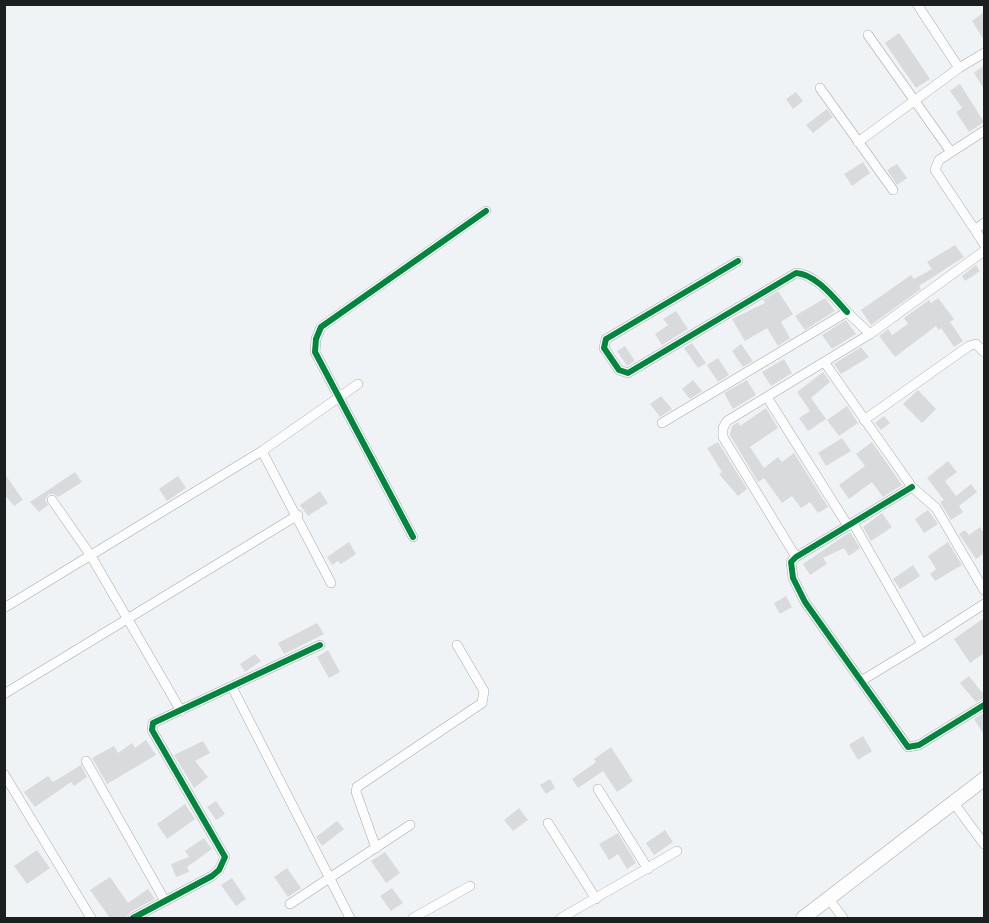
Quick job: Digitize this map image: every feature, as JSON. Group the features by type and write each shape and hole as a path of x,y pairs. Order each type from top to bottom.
{"main road":[{"path":"803,918 984,779"}],"street":[{"path":"917,4 959,68"},
{"path":"868,35 951,152"},
{"path":"858,141 959,68 984,53"},
{"path":"820,88 893,190"},
{"path":"984,131 935,165 936,175 984,244"},
{"path":"413,537 315,352 316,339 321,327 486,211"},
{"path":"975,230 984,223"},
{"path":"796,557 723,437 723,428 727,421 870,334 984,251"},
{"path":"738,261 606,339 604,348 619,370 628,373 796,273 805,275 828,292 870,334"},
{"path":"663,423 847,312"},
{"path":"864,420 969,346 976,344 984,352"},
{"path":"825,363 912,487 936,508 984,590"},
{"path":"4,608 262,451 358,384"},
{"path":"766,397 850,524 922,644"},
{"path":"262,451 298,515 331,583"},
{"path":"912,487 796,557 791,562 790,570 797,586 908,747 919,746 984,705"},
{"path":"52,500 91,556 181,711"},
{"path":"4,694 298,515"},
{"path":"861,681 984,604"},
{"path":"133,918 212,876 219,870 225,856 152,730 154,721 181,711 320,645"},
{"path":"376,848 356,792 357,787 482,703 485,697 457,645"},
{"path":"232,687 350,918"},
{"path":"86,761 165,901"},
{"path":"4,774 8,785 91,918"},
{"path":"598,789 648,869"},
{"path":"953,802 984,844"},
{"path":"548,823 596,899"},
{"path":"290,904 410,825"},
{"path":"561,918 677,851"},
{"path":"413,918 470,885"},
{"path":"829,899 843,918"}],"building":[{"path":"984,12 984,40 972,21"},
{"path":"899,33 930,79 916,88 885,43"},
{"path":"984,65 984,89 974,73"},
{"path":"960,84 984,122 969,132 956,112 962,108 950,91"},
{"path":"796,92 803,101 793,109 786,99"},
{"path":"827,109 833,117 813,133 806,125"},
{"path":"863,162 870,173 852,186 844,174"},
{"path":"897,164 907,178 897,185 887,170"},
{"path":"955,245 964,257 919,286 921,289 871,325 861,310 911,275 914,279 932,269 927,262"},
{"path":"976,265 980,271 965,281 962,276"},
{"path":"778,291 793,314 781,322 790,338 778,346 767,328 745,341 732,319 765,303 763,300"},
{"path":"825,298 835,311 805,330 795,316"},
{"path":"938,298 954,319 950,322 963,341 954,347 941,328 939,330 936,326 895,357 879,336 888,329 892,335 908,324 904,318 929,300 931,303"},
{"path":"676,311 688,329 662,345 655,334 668,325 663,319"},
{"path":"846,320 856,334 832,349 822,335"},
{"path":"692,343 706,363 698,368 684,348"},
{"path":"741,344 753,361 743,367 732,351"},
{"path":"625,346 635,361 627,366 617,351"},
{"path":"861,347 869,357 841,374 834,364"},
{"path":"718,358 729,375 718,382 707,365"},
{"path":"784,359 792,373 771,386 762,372"},
{"path":"823,372 830,382 811,398 826,419 808,431 799,418 810,411 797,392"},
{"path":"693,380 702,391 690,399 682,389"},
{"path":"747,380 756,395 733,409 724,393"},
{"path":"918,390 936,409 922,423 903,404"},
{"path":"661,396 672,409 660,417 650,404"},
{"path":"847,406 858,423 839,436 827,420"},
{"path":"766,408 778,428 750,447 764,468 778,457 782,462 794,453 828,507 818,513 810,502 801,508 792,496 782,503 764,478 758,482 730,435 732,426 738,422 740,426"},
{"path":"884,416 890,423 881,430 875,423"},
{"path":"842,438 851,451 826,466 818,453"},
{"path":"718,442 747,489 738,496 719,474 722,472 707,448"},
{"path":"872,442 902,485 883,497 872,482 849,499 839,485 865,466 856,454"},
{"path":"948,461 957,472 945,481 956,496 971,484 977,492 959,506 963,512 951,520 940,502 944,500 927,478"},
{"path":"75,472 82,482 58,497 49,494 45,500 48,505 39,512 30,502"},
{"path":"4,473 23,500 14,506 4,494"},
{"path":"178,476 186,488 167,501 159,489"},
{"path":"320,491 328,503 308,516 300,505"},
{"path":"928,510 938,524 924,533 915,519"},
{"path":"882,513 892,527 871,541 863,527"},
{"path":"980,527 984,533 984,553 976,559 959,534 965,530 969,535"},
{"path":"850,532 860,548 849,556 844,548 823,558 827,564 810,575 803,564"},
{"path":"349,542 356,554 341,564 338,561 332,565 327,557"},
{"path":"948,542 962,565 935,581 930,574 936,569 928,556"},
{"path":"913,565 920,576 900,589 893,579"},
{"path":"786,596 792,607 780,614 774,603"},
{"path":"984,618 984,653 970,663 954,639"},
{"path":"317,623 324,634 284,654 278,643"},
{"path":"328,650 340,672 329,678 317,657"},
{"path":"255,654 261,661 245,672 240,664"},
{"path":"969,676 984,695 984,698 976,702 960,683"},
{"path":"984,713 984,735 974,719"},
{"path":"863,736 872,751 858,760 849,745"},
{"path":"146,740 156,755 107,784 92,758 114,746 118,753 132,743 135,748"},
{"path":"203,741 210,753 195,761 208,777 194,788 174,755"},
{"path":"611,747 633,781 617,792 603,771 578,788 572,779 596,762 594,759"},
{"path":"81,765 87,777 74,786 71,782 35,807 24,792 48,776 53,782"},
{"path":"550,779 555,788 546,794 540,785"},
{"path":"216,801 225,814 216,820 207,807"},
{"path":"185,804 195,819 167,839 157,824"},
{"path":"519,808 528,820 513,831 504,820"},
{"path":"337,821 344,829 322,846 316,837"},
{"path":"665,830 673,842 654,855 646,843"},
{"path":"618,833 636,863 627,869 618,854 609,860 599,844"},
{"path":"204,838 212,849 187,867 189,872 176,877 171,864 189,857 185,851"},
{"path":"37,850 50,868 27,884 14,866"},
{"path":"385,852 400,873 386,883 371,861"},
{"path":"287,868 301,888 288,897 274,877"},
{"path":"110,877 128,903 148,889 155,899 130,912 126,918 110,918 90,890"},
{"path":"232,878 246,899 236,906 221,885"},
{"path":"392,888 403,903 391,911 380,896"}],"cycle path":[{"path":"413,537 315,352 316,339 321,327 486,211"},
{"path":"738,261 606,339 604,348 619,370 628,373 796,273 818,282 847,312"},
{"path":"912,487 796,557 791,562 793,578 805,602 908,747 919,745 984,705"},
{"path":"133,918 212,876 219,870 225,857 152,730 153,723 320,645"}]}
